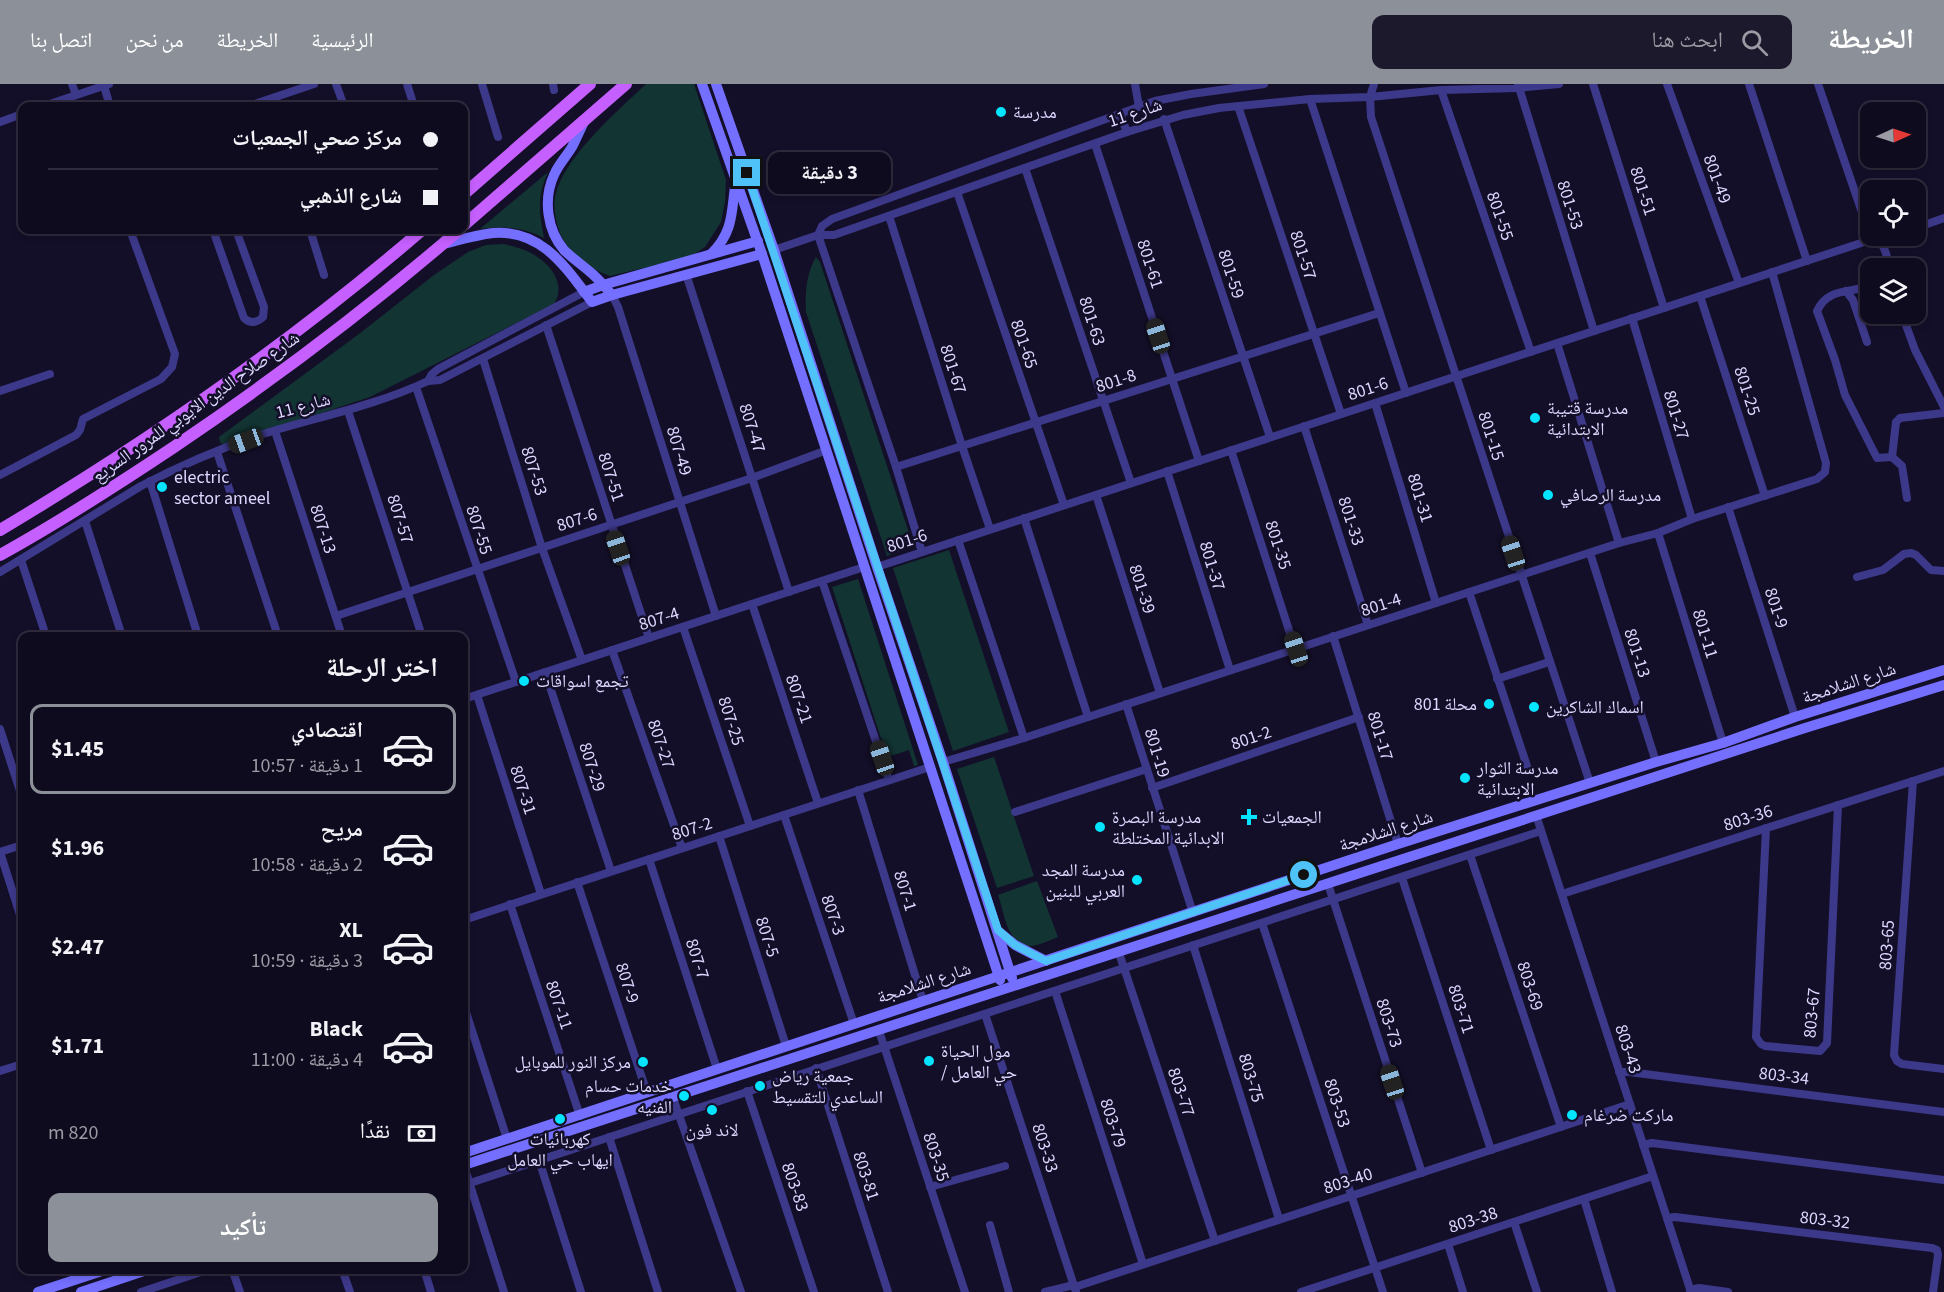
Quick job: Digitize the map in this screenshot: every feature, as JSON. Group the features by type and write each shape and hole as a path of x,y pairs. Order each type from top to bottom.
{"main road":[{"path":"468,191 590,84"},
{"path":"468,222 626,84"},
{"name":"شارع صلاح الدين الايوبي للمرور السريع","path":"0,530 132,447 252,364 366,277 417,234"},
{"name":"شارع صلاح الدين الايوبي للمرور السريع","path":"0,555 50,528 250,396 345,323 454,234"}],"street":[{"path":"72,84 76,95"},
{"path":"273,102 314,84"},
{"path":"336,84 343,102"},
{"path":"407,84 413,102"},
{"path":"482,84 498,137"},
{"path":"702,84 758,241 1003,990"},
{"path":"716,84 774,250 943,762 998,930 1014,987"},
{"path":"1135,84 1139,107"},
{"path":"922,552 819,235 822,226 832,219 1139,107 1174,97 1264,84"},
{"path":"1370,97 1374,84"},
{"name":"شارع 11","path":"774,250 819,235 834,236 1127,132 1201,111 1310,99 1558,84"},
{"name":"801-51","path":"1593,84 1664,308"},
{"name":"801-49","path":"1667,84 1738,283"},
{"path":"1749,84 1807,261"},
{"path":"1818,84 1860,207"},
{"path":"56,102 106,85 109,102"},
{"name":"801-53","path":"1517,86 1594,331"},
{"name":"801-55","path":"1441,90 1531,352"},
{"name":"801-15","path":"1370,97 1371,117 1520,576 1590,783"},
{"path":"1310,99 1406,393"},
{"name":"801-57","path":"1238,106 1341,414"},
{"path":"1120,114 1127,132"},
{"path":"0,122 18,115"},
{"path":"585,120 550,185 548,214 552,230 560,244 612,295"},
{"name":"801-59","path":"1164,120 1270,437"},
{"name":"801-61","path":"1095,144 1199,461"},
{"name":"801-63","path":"1025,168 1131,483"},
{"path":"710,255 718,247 729,226 736,177"},
{"name":"801-65","path":"957,192 1064,505"},
{"name":"801-67","path":"889,216 990,529"},
{"path":"1926,224 1944,218"},
{"path":"442,244 495,233 524,237 543,245 556,256 592,302"},
{"path":"0,475 76,435 83,419 161,379 172,368 175,354 131,234"},
{"path":"214,234 244,318 257,322 263,317 264,307 237,234"},
{"path":"311,234 324,275"},
{"name":"شارع 11","path":"428,381 438,369 584,292 758,241"},
{"name":"801-6","path":"877,567 1860,243"},
{"name":"شارع 11","path":"0,572 150,481 217,452 275,431 348,411 428,381 440,380 592,302 762,254"},
{"name":"801-4","path":"943,762 1024,738 1619,543 1658,533 1692,519 1817,479 1825,472 1826,463 1772,272"},
{"name":"807-47","path":"686,274 789,592"},
{"path":"1860,289 1831,294 1821,302 1817,311 1845,395 1876,458 1892,457 1902,466 1907,498"},
{"path":"1846,291 1853,300 1867,342"},
{"name":"807-49","path":"612,295 618,307 716,616"},
{"name":"801-25","path":"1700,296 1765,496"},
{"name":"801-8","path":"896,467 1379,313"},
{"name":"801-27","path":"1632,318 1692,519"},
{"path":"1906,324 1915,350 1944,407"},
{"name":"807-51","path":"546,325 649,638"},
{"path":"1557,343 1619,543"},
{"name":"807-53","path":"483,359 543,548 582,660"},
{"path":"0,391 50,374"},
{"name":"807-55","path":"416,387 516,682"},
{"name":"801-31","path":"1376,403 1436,603"},
{"name":"807-57","path":"348,411 421,632"},
{"path":"1892,457 1896,422 1900,418 1944,413"},
{"name":"801-33","path":"1304,426 1368,625"},
{"name":"807-13","path":"275,431 341,632"},
{"name":"807-6","path":"336,616 752,478 827,450"},
{"name":"801-35","path":"1231,450 1296,649"},
{"path":"217,452 277,632"},
{"name":"801-37","path":"1167,471 1230,670"},
{"path":"150,481 197,632"},
{"name":"801-39","path":"1096,495 1160,693"},
{"name":"801-9","path":"1728,507 1795,717"},
{"path":"1024,518 1088,717"},
{"path":"85,521 121,632"},
{"name":"801-11","path":"1658,533 1723,743"},
{"path":"958,540 1024,738"},
{"name":"801-13","path":"1590,553 1656,762"},
{"path":"1857,577 1883,570 1904,554 1916,555 1931,570 1944,571"},
{"path":"21,560 45,632"},
{"name":"807-4","path":"468,697 864,567"},
{"path":"822,581 889,780"},
{"path":"1469,592 1527,769"},
{"name":"807-21","path":"752,604 819,803"},
{"name":"807-25","path":"683,627 750,826"},
{"name":"801-17","path":"1333,636 1398,844"},
{"name":"807-27","path":"612,650 682,848"},
{"path":"1497,679 1549,662"},
{"name":"شارع الشلامجة","path":"468,1152 1398,844 1723,743 1795,717 1944,670"},
{"name":"807-29","path":"545,672 611,871"},
{"name":"شارع الشلامجة","path":"468,1164 1536,815 1944,685"},
{"name":"807-31","path":"477,694 541,894"},
{"name":"801-19","path":"1126,704 1193,912"},
{"name":"801-2","path":"1152,788 1359,717"},
{"path":"0,729 18,785"},
{"name":"807-2","path":"468,919 930,767"},
{"path":"1015,812 1147,769"},
{"name":"803-36","path":"1562,894 1944,771"},
{"name":"803-65","path":"1913,781 1894,1055 1902,1064 1944,1069"},
{"name":"807-1","path":"858,790 923,1001"},
{"name":"803-67","path":"1766,828 1756,1037 1766,1046 1820,1051 1827,1043 1838,805"},
{"name":"807-3","path":"784,815 854,1024"},
{"name":"803-43","path":"1536,815 1691,1291"},
{"path":"468,1183 1541,831"},
{"name":"807-5","path":"719,836 786,1046"},
{"path":"18,846 0,852 18,908"},
{"name":"803-69","path":"1470,855 1561,1127"},
{"name":"807-7","path":"649,859 717,1069"},
{"name":"803-71","path":"1402,878 1491,1150"},
{"name":"807-9","path":"577,882 647,1093"},
{"name":"803-73","path":"1328,884 1422,1173"},
{"name":"807-11","path":"510,904 580,1116"},
{"name":"803-53","path":"1262,923 1383,1292"},
{"path":"998,930 1015,945 1046,961"},
{"name":"803-75","path":"1193,945 1280,1219"},
{"name":"803-77","path":"1119,953 1215,1241"},
{"name":"803-79","path":"1055,991 1143,1264"},
{"name":"803-33","path":"985,1014 1075,1288"},
{"path":"468,1018 507,1139"},
{"name":"803-35","path":"879,1031 965,1292"},
{"path":"0,1071 18,1065"},
{"name":"803-81","path":"816,1068 888,1292"},
{"name":"803-34","path":"1619,1072 1944,1112"},
{"name":"803-83","path":"747,1091 814,1292"},
{"path":"674,1098 741,1292"},
{"name":"803-40","path":"1045,1292 1075,1288 1630,1104"},
{"path":"609,1137 658,1292"},
{"path":"1643,1145 1652,1143 1944,1180"},
{"path":"539,1160 581,1292"},
{"path":"930,1187 1005,1166"},
{"name":"803-38","path":"1304,1292 1653,1176"},
{"path":"468,1190 504,1292"},
{"path":"1584,1199 1612,1292"},
{"name":"803-32","path":"1667,1218 1675,1217 1932,1248 1937,1250 1938,1255 1934,1292"},
{"path":"1514,1222 1537,1292"},
{"path":"990,1225 1009,1292"},
{"path":"1448,1244 1463,1292"},
{"path":"38,1292 93,1274"},
{"path":"87,1291 136,1274"},
{"path":"141,1292 161,1289 198,1274"},
{"path":"234,1274 240,1292"},
{"path":"344,1274 350,1292"},
{"path":"426,1274 431,1292"},
{"path":"1691,1291 1699,1288 1728,1292"}],"green space":[{"path":"646,84 694,84 726,180 725,202 721,222 705,247 690,257 610,276 588,265 568,247 557,224 555,197 560,182 580,151 607,121"},
{"path":"548,172 540,204 544,238 513,228 480,229"},
{"path":"504,244 527,251 548,266 557,280 558,296 554,304 370,397 224,445 220,442 219,437 359,334 434,275 468,252 486,245"},
{"path":"816,257 820,262 913,545 887,556 806,312 807,284"},
{"path":"949,550 1009,732 953,751 893,568"},
{"path":"858,579 918,765 914,766 909,750 887,757 832,587"},
{"path":"994,757 1034,876 997,888 957,769"},
{"path":"1037,881 1058,937 1030,946 1022,944 1011,934 998,895"}],"place":[{"name":"مدرسة","path":"1001,112"},
{"name":"مدرسة قتيبة الابتدائية","path":"1535,418"},
{"name":"electric sector ameel","path":"162,487"},
{"name":"مدرسة الرصافي","path":"1548,495"},
{"name":"تجمع اسواقات","path":"524,681"},
{"name":"محلة 801","path":"1489,704"},
{"name":"اسماك الشاكرين","path":"1534,707"},
{"name":"مدرسة الثوار الابتدائية","path":"1465,778"},
{"name":"الجمعيات","path":"1249,817"},
{"name":"مدرسة البصرة الابدائية المختلطة","path":"1100,827"},
{"name":"مدرسة المجد العربي للبنين","path":"1137,880"},
{"name":"مول الحياة / حي العامل","path":"929,1061"},
{"name":"مركز النور للموبايل","path":"643,1062"},
{"name":"جمعية رياض الساعدي للتقسيط","path":"760,1086"},
{"name":"خدمات حسام الفنيه","path":"684,1096"},
{"name":"لاند فون","path":"712,1110"},
{"name":"ماركت ضرغام","path":"1572,1115"},
{"name":"كهربائيات ايهاب حي العامل","path":"560,1119"}],"route":[{"path":"747,173 998,930 1015,945 1046,961 1304,875"}]}
